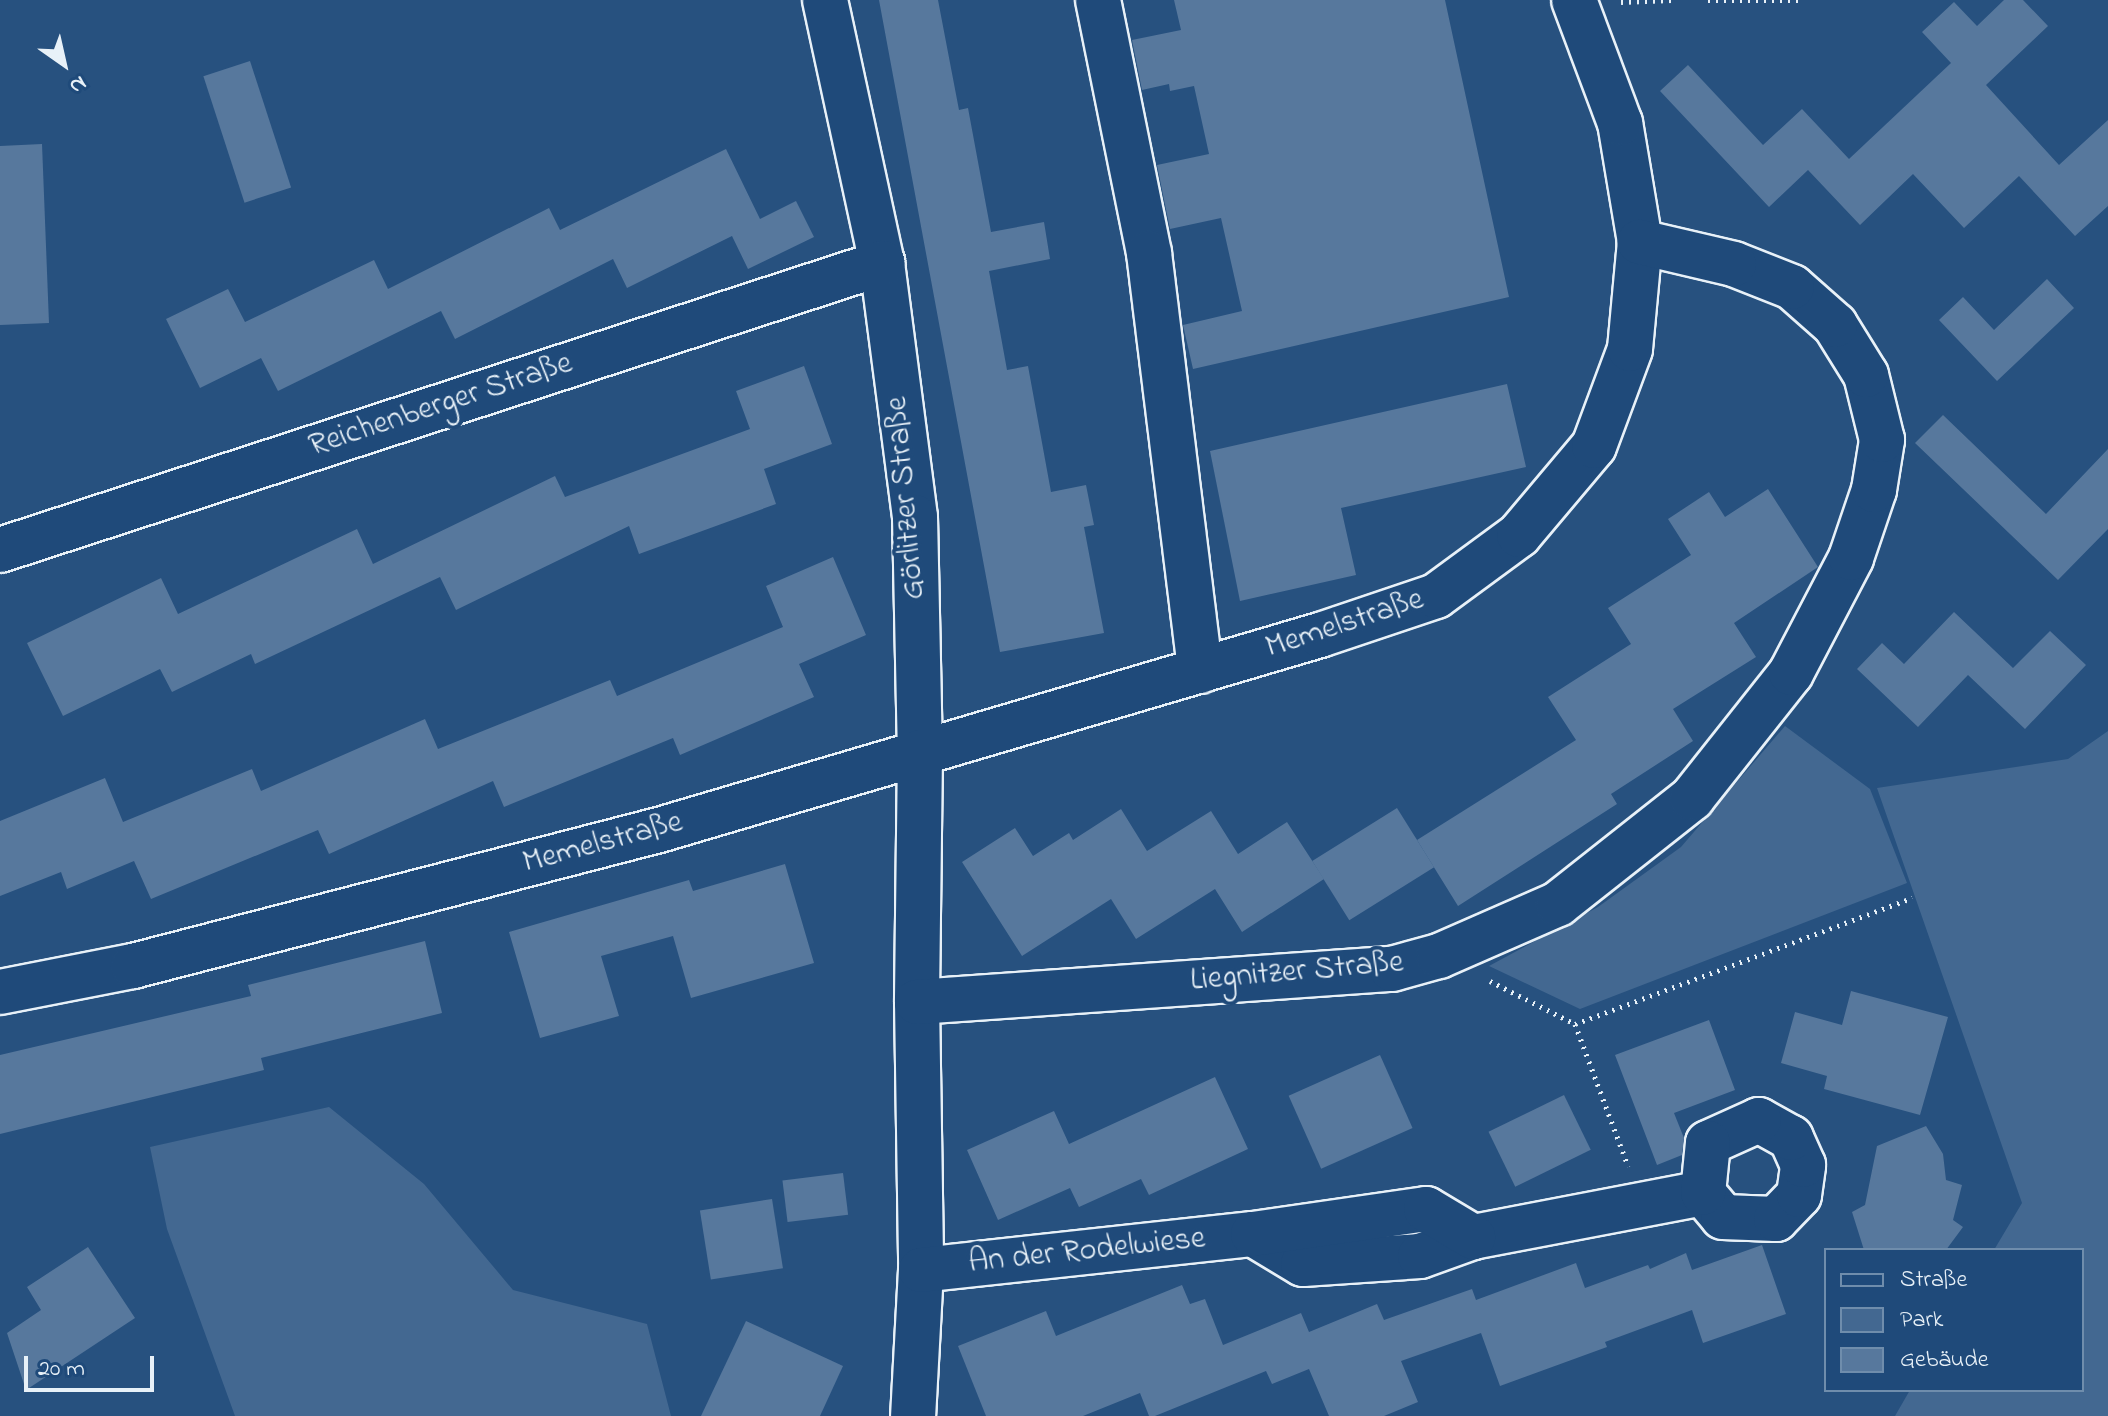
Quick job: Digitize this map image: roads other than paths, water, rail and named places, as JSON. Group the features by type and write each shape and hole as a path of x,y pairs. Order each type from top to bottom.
{"street":[{"name":"Görlitzer Straße","path":"825,0 882,263 915,517 920,752 917,1002"},
{"path":"1098,0 1149,253 1200,671"},
{"name":"Memelstraße","path":"0,992 133,966 659,830 1200,671 1436,596 1519,535 1594,446 1630,349 1640,242 1620,123 1574,0"},
{"name":"Liegnitzer Straße","path":"917,1002 1392,969 1439,956 1558,904 1692,798 1791,673 1851,558 1874,490 1882,440 1866,375 1835,325 1792,287 1734,264 1640,242"},
{"name":"Reichenberger Straße","path":"0,550 882,263"},
{"name":"An der Rodelwiese","path":"913,1416 921,1270 917,1002"},
{"name":"An der Rodelwiese","path":"921,1270 1253,1234 1426,1209 1473,1237 1703,1193"}]}
